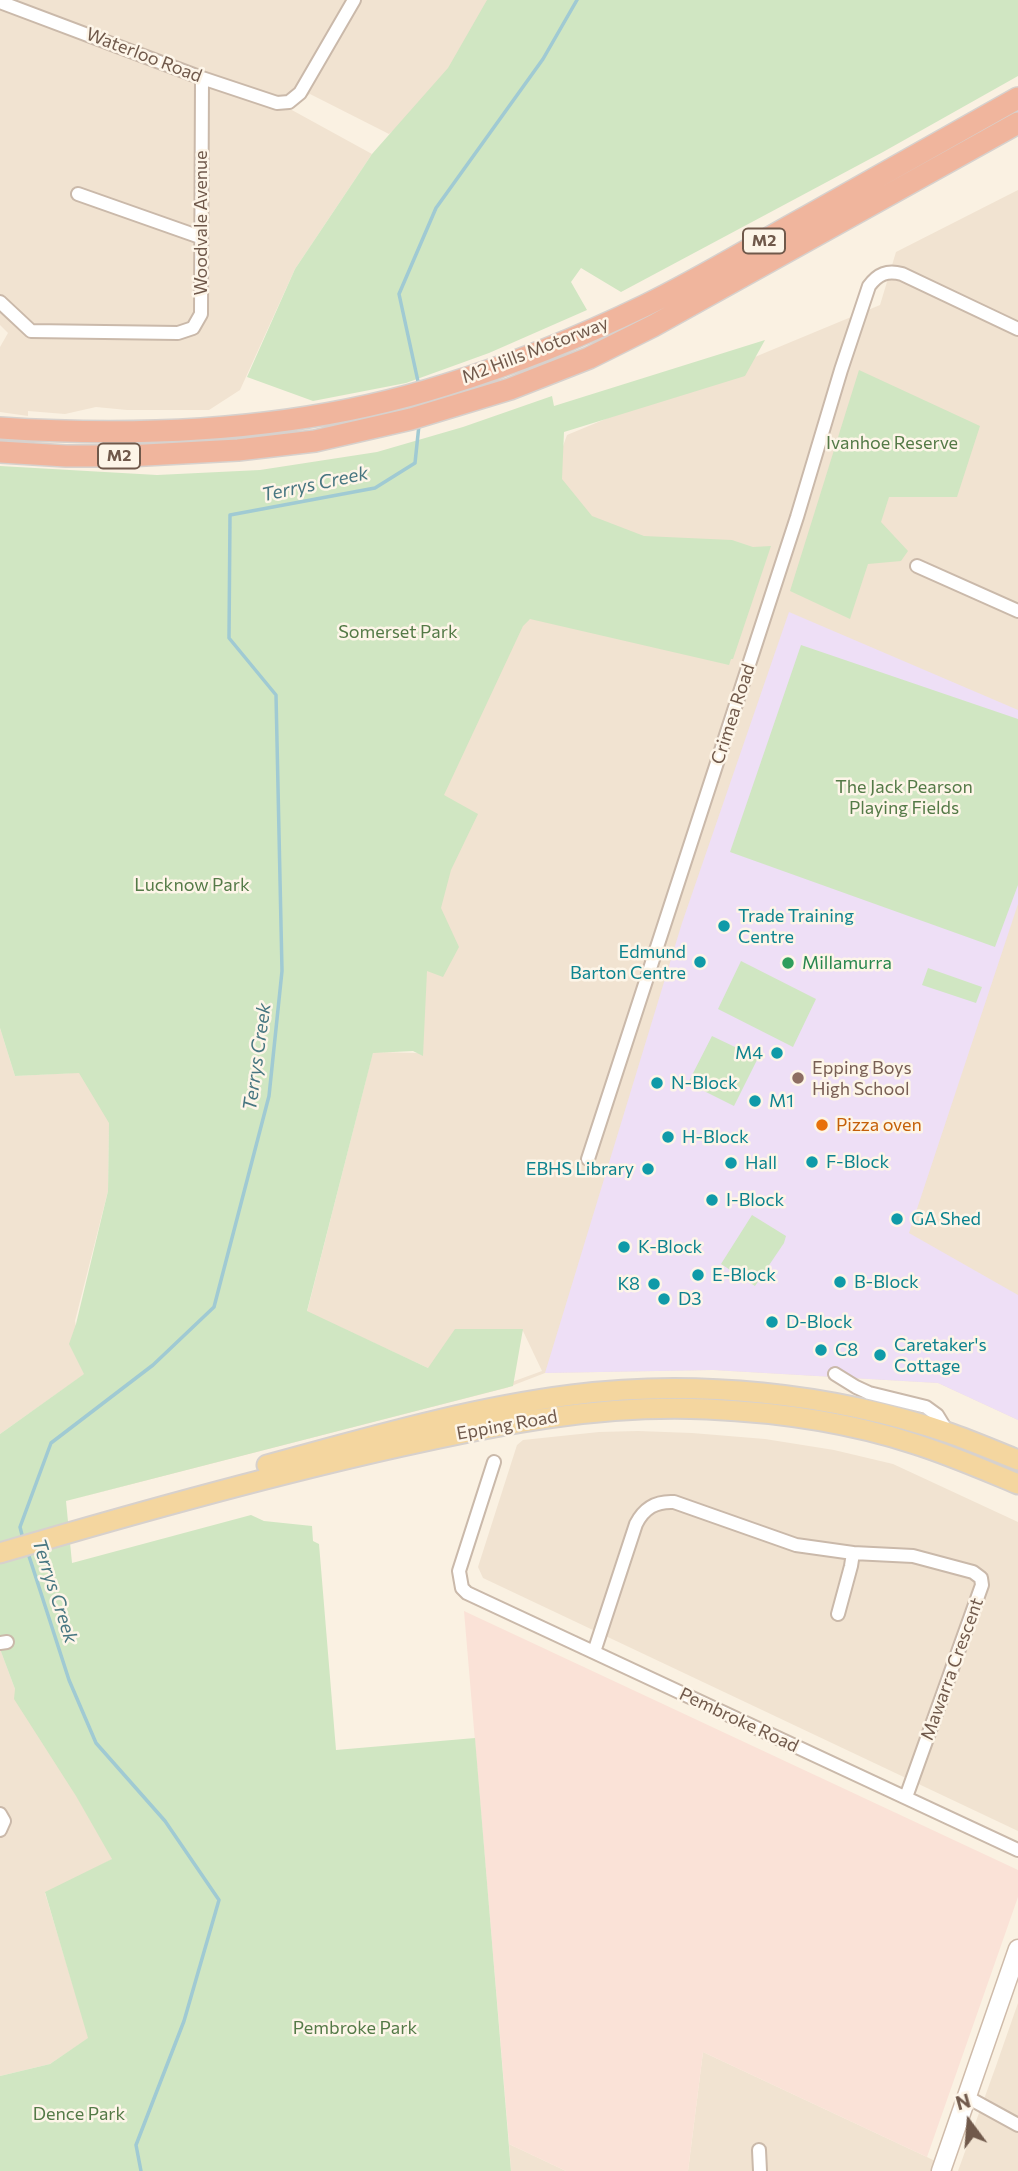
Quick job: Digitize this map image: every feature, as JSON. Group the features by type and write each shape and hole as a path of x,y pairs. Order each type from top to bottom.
{"highway":[{"name":"M2 Hills Motorway","path":"0,428 125,433 237,426 310,416 445,385 501,366 645,305 1018,98"},
{"name":"M2 Hills Motorway","path":"0,452 127,456 238,450 315,440 399,422 510,389 589,358 653,326 1018,123"}],"main road":[{"name":"Epping Road","path":"0,1553 72,1525 413,1427 522,1402 574,1395 684,1390 785,1396 908,1421 1018,1460"},
{"name":"Epping Road","path":"0,1540 505,1424 549,1416 621,1409 750,1412 853,1428 914,1443 1018,1484"}],"street":[{"name":"Waterloo Road","path":"0,2 202,78 277,103 289,102 300,93 354,0"},
{"name":"Woodvale Avenue","path":"0,302 32,331 178,333 193,328 201,314 202,78"},
{"path":"78,194 200,237"},
{"name":"Crimea Road","path":"588,1159 793,529 869,286 875,278 892,271 1018,329"},
{"path":"917,566 1018,611"},
{"path":"835,1374 869,1392 926,1407 937,1415 948,1433"},
{"name":"Pembroke Road","path":"494,1462 459,1572 462,1588 467,1593 1018,1850"},
{"name":"Mawarra Crescent","path":"594,1652 636,1524 640,1516 656,1503 674,1502 796,1545 853,1553 913,1556 973,1572 981,1578 980,1592 906,1797"},
{"path":"838,1614 853,1553"},
{"path":"0,1814 5,1821 0,1830"},
{"path":"941,2171 1018,1949"},
{"path":"967,2097 1018,2125"},
{"path":"759,2150 760,2171"}],"shaded area":[{"path":"0,0 493,0 456,85 389,134 310,94 290,109 372,154 295,269 240,390 209,410 127,410 96,407 65,414 28,411 28,416 0,412 0,347 8,333 0,325"},
{"path":"1018,190 1018,1420 938,1383 713,1370 545,1373 506,1388 66,1501 509,1383 542,1371 523,1331 428,1368 307,1312 373,1052 419,1053 439,791 567,435 880,305 896,252"},
{"name":"Epping Boys High School","path":"789,612 1018,710 1018,904 909,1233 1018,1295 1018,1420 938,1383 713,1370 545,1373 682,923"},
{"path":"0,1028 15,1076 110,1071 108,1191 75,1321 85,1374 0,1434"},
{"path":"638,1431 765,1439 834,1450 893,1464 1018,1522 1018,1831 483,1578 478,1567 517,1445 523,1440"},
{"path":"464,1611 1018,1870 1018,1897 927,2157 703,2052 688,2171 566,2171 509,2144"},
{"path":"0,1649 15,1689 113,1859 45,1893 89,2038 50,2064 0,2076"},
{"path":"1018,2003 1018,2171 958,2171 996,2066"},
{"path":"703,2052 927,2157 954,2171 688,2171"},
{"path":"509,2144 566,2171 511,2171"}],"green space":[{"path":"487,0 1018,0 1018,76 883,152 621,292 581,268 571,282 587,310 489,353 406,383 313,401 247,377 295,269 372,154 448,68"},
{"path":"765,340 745,376 564,432 562,479 592,516 644,536 732,540 753,547 771,546 729,665 530,619 523,626 444,795 478,814 451,870 441,908 459,947 443,977 427,971 423,1056 413,1051 373,1053 307,1311 428,1368 455,1329 523,1329 513,1386 66,1501 72,1563 251,1515 264,1521 312,1526 313,1541 319,1544 336,1750 475,1738 511,2171 0,2171 0,2076 50,2064 88,2038 45,1892 112,1859 76,1796 14,1699 15,1689 0,1649 0,1434 84,1374 69,1344 108,1191 109,1123 79,1073 15,1076 0,1028 0,466 157,475 260,470 377,452 463,427 552,396 554,406"},
{"name":"Ivanhoe Reserve","path":"859,370 980,426 957,497 889,497 881,522 908,551 901,561 868,564 850,619 790,591"},
{"name":"The Jack Pearson Playing Fields","path":"801,645 1018,719 1018,885 995,947 730,852"},
{"path":"741,961 816,999 793,1047 718,1009"},
{"path":"928,968 982,987 976,1003 922,985"},
{"path":"712,1036 758,1058 734,1106 688,1083"},
{"path":"752,1215 786,1236 755,1286 721,1264"}],"waterway":[{"name":"Terrys Creek","path":"419,386 399,294 436,208 543,59 577,0"},
{"name":"Terrys Creek","path":"23,1539 20,1527 51,1443 153,1365 214,1307 269,1096 282,971 276,695 229,638 230,515 375,488 415,463 419,425"},
{"name":"Terrys Creek","path":"28,1553 69,1680 96,1743 165,1821 219,1900 184,2021 136,2145 141,2171"}],"place":[{"name":"Trade Training Centre","path":"724,926"},
{"name":"Edmund Barton Centre","path":"700,962"},
{"name":"Millamurra","path":"788,963"},
{"name":"M4","path":"777,1053"},
{"name":"Epping Boys High School","path":"798,1078"},
{"name":"N-Block","path":"657,1083"},
{"name":"M1","path":"755,1101"},
{"name":"Pizza oven","path":"822,1125"},
{"name":"H-Block","path":"668,1137"},
{"name":"F-Block","path":"812,1162"},
{"name":"Hall","path":"731,1163"},
{"name":"EBHS Library","path":"648,1169"},
{"name":"I-Block","path":"712,1200"},
{"name":"GA Shed","path":"897,1219"},
{"name":"K-Block","path":"624,1247"},
{"name":"E-Block","path":"698,1275"},
{"name":"B-Block","path":"840,1282"},
{"name":"K8","path":"654,1284"},
{"name":"D3","path":"664,1299"},
{"name":"D-Block","path":"772,1322"},
{"name":"C8","path":"821,1350"},
{"name":"Caretaker's Cottage","path":"880,1355"}],"park label":[{"name":"Somerset Park","path":"398,632"},
{"name":"Lucknow Park","path":"192,885"},
{"name":"Pembroke Park","path":"355,2028"},
{"name":"Dence Park","path":"79,2114"}]}
